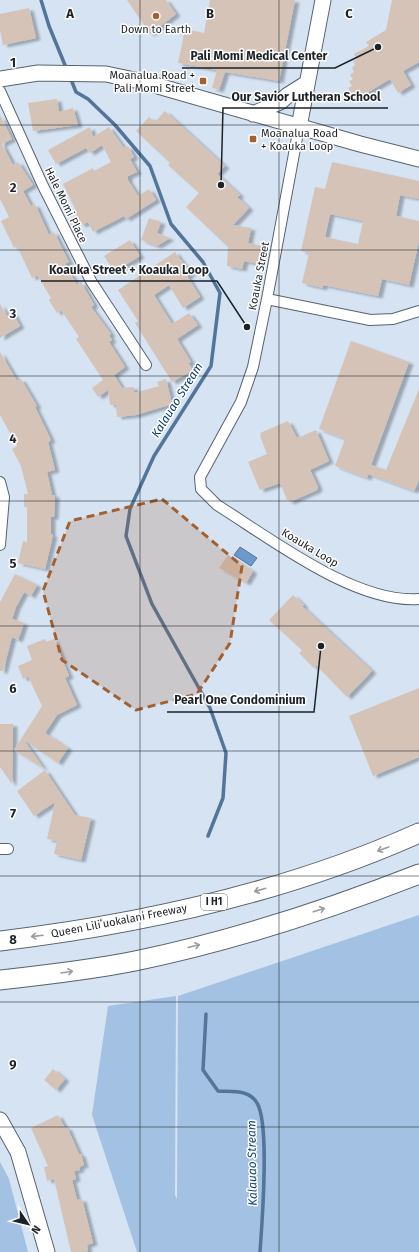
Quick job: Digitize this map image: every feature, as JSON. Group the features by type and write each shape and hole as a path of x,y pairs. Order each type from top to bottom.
{"highway":[{"name":"Queen Liliʻuokalani Freeway","path":"0,941 51,935 131,922 226,899 306,876 387,847 419,833"},
{"path":"0,980 59,973 135,961 243,934 367,894 419,874"}],"main road":[{"path":"299,127 323,0"},
{"path":"0,79 38,73 106,74 144,82 398,155 419,158"},
{"path":"253,114 280,102 307,83"},
{"path":"2,1124 18,1152 47,1252"}],"street":[{"name":"Hale Momi Place","path":"0,91 43,186 91,282 146,365"},
{"name":"Koauka Street","path":"201,489 200,477 241,402 253,367 299,127"},
{"path":"267,299 370,320 392,319 419,311"},
{"path":"0,482 4,497 0,545"},
{"name":"Koauka Loop","path":"201,489 217,505 331,576 363,590 409,600 419,599"}],"highlighted area":[{"path":"162,499 242,566 230,643 197,694 136,710 62,660 43,591 70,521"}],"shaded area":[{"path":"240,547 257,558 251,566 234,555"},
{"path":"419,915 419,1252 137,1252 92,1115 108,1006 176,996 175,1195 177,1199 178,996"},
{"path":"0,1162 9,1179 28,1252 0,1252"}],"building":[{"name":"Down to Earth","path":"127,0 166,0 176,14 150,34"},
{"path":"210,0 295,0 279,81 225,72 219,90 212,88 217,70 178,63 185,29 204,33"},
{"path":"392,0 419,0 419,62 403,71 411,85 398,93 390,79 355,100 348,88 352,86 349,81 353,79 350,75 354,72 352,68 355,65 353,61 357,59 354,54 369,46 366,42 386,30"},
{"path":"29,8 36,38 3,45 0,30 0,14"},
{"path":"57,99 59,112 73,108 78,125 33,131 28,103"},
{"path":"165,111 225,166 217,174 240,195 237,197 249,208 233,225 251,228 248,243 262,246 258,264 244,261 242,269 227,266 228,247 186,207 199,193 168,165 170,163 136,131 149,117 155,122"},
{"path":"0,115 12,139 2,144 13,165 18,162 33,185 23,191 31,206 35,204 49,235 54,232 69,262 65,264 77,285 81,282 94,305 91,307 111,334 109,336 112,340 109,342 125,367 114,375 122,388 134,387 134,393 159,386 157,382 166,379 172,404 136,415 117,417 116,405 110,405 108,390 98,397 92,388 103,380 76,339 79,337 61,310 57,313 49,300 51,298 37,275 32,278 17,246 14,248 1,221 9,217 0,199"},
{"path":"90,127 93,137 109,127 124,148 128,146 134,157 130,159 137,172 128,176 128,180 138,196 149,189 156,200 126,219 124,216 93,232 88,222 81,225 63,184 93,168 94,171 111,162 102,145 90,153 86,148 56,164 48,150"},
{"path":"332,162 419,181 419,199 400,195 396,216 419,221 419,241 409,285 382,279 378,296 323,285 323,288 302,283 309,253 301,251 315,187 325,189","holes":["330,214 363,221 358,244 325,237"]},
{"path":"149,218 161,222 157,233 170,238 157,246 141,240"},
{"path":"130,240 140,256 114,272 104,256"},
{"path":"175,252 191,274 187,276 200,297 183,308 169,285 154,295 172,324 189,313 198,325 177,339 191,362 188,363 193,370 172,382 135,323 138,321 118,290"},
{"path":"0,304 7,316 13,313 20,326 0,338"},
{"path":"351,341 409,362 371,465 386,470 419,389 419,480 414,491 368,474 367,478 335,466 345,439 319,429"},
{"path":"0,352 17,381 21,379 37,406 35,407 51,440 48,442 55,470 47,472 52,495 55,495 54,517 51,517 51,534 53,535 45,569 18,563 23,541 27,542 27,507 24,507 24,494 28,494 21,466 12,449 17,446 0,415"},
{"path":"288,421 297,438 316,430 329,461 310,470 318,487 317,490 290,502 287,500 280,483 260,490 248,462 267,454 260,433"},
{"path":"228,555 253,571 246,583 219,568"},
{"path":"15,574 37,585 31,596 24,592 16,607 12,619 24,623 18,640 12,637 3,671 0,671 0,602"},
{"path":"293,595 304,605 302,606 372,671 347,697 316,665 314,668 299,653 302,650 269,620"},
{"path":"45,639 46,642 54,639 69,676 65,678 77,705 57,715 45,733 68,748 58,763 24,740 44,769 14,750 42,706 28,676 23,679 18,666 32,660 27,646"},
{"path":"419,688 419,757 373,776 349,716"},
{"path":"0,724 13,724 12,784 0,767"},
{"path":"45,770 75,815 91,818 81,860 54,854 57,841 47,839 55,802 34,816 17,791"},
{"path":"53,1069 65,1079 56,1090 44,1080"},
{"path":"58,1115 65,1128 67,1127 79,1154 81,1154 84,1165 79,1167 80,1170 74,1171 76,1179 72,1180 77,1200 82,1199 93,1243 87,1245 88,1251 71,1252 54,1179 47,1181 44,1167 48,1166 31,1128"}],"waterway":[{"name":"Kalauao Stream","path":"41,0 49,26 67,70"},
{"name":"Kalauao Stream","path":"70,77 76,92 88,99 115,125 150,166 171,224 203,262 220,293 211,366 154,456 130,509 126,536 152,604 210,708 226,753 223,798 208,836"},
{"name":"Kalauao Stream","path":"206,1014 203,1070 218,1091 240,1092 250,1095 257,1103 261,1114 264,1174 260,1252"}],"place":[{"name":"Down to Earth","path":"156,16"},
{"name":"Pali Momi Medical Center","path":"378,47"},
{"name":"Moanalua Road + Pali Momi Street","path":"203,81"},
{"name":"Moanalua Road + Koauka Loop","path":"253,139"},
{"name":"Our Savior Lutheran School","path":"221,185"},
{"name":"Koauka Street + Koauka Loop","path":"247,327"},
{"name":"Pearl One Condominium","path":"321,646"}]}
